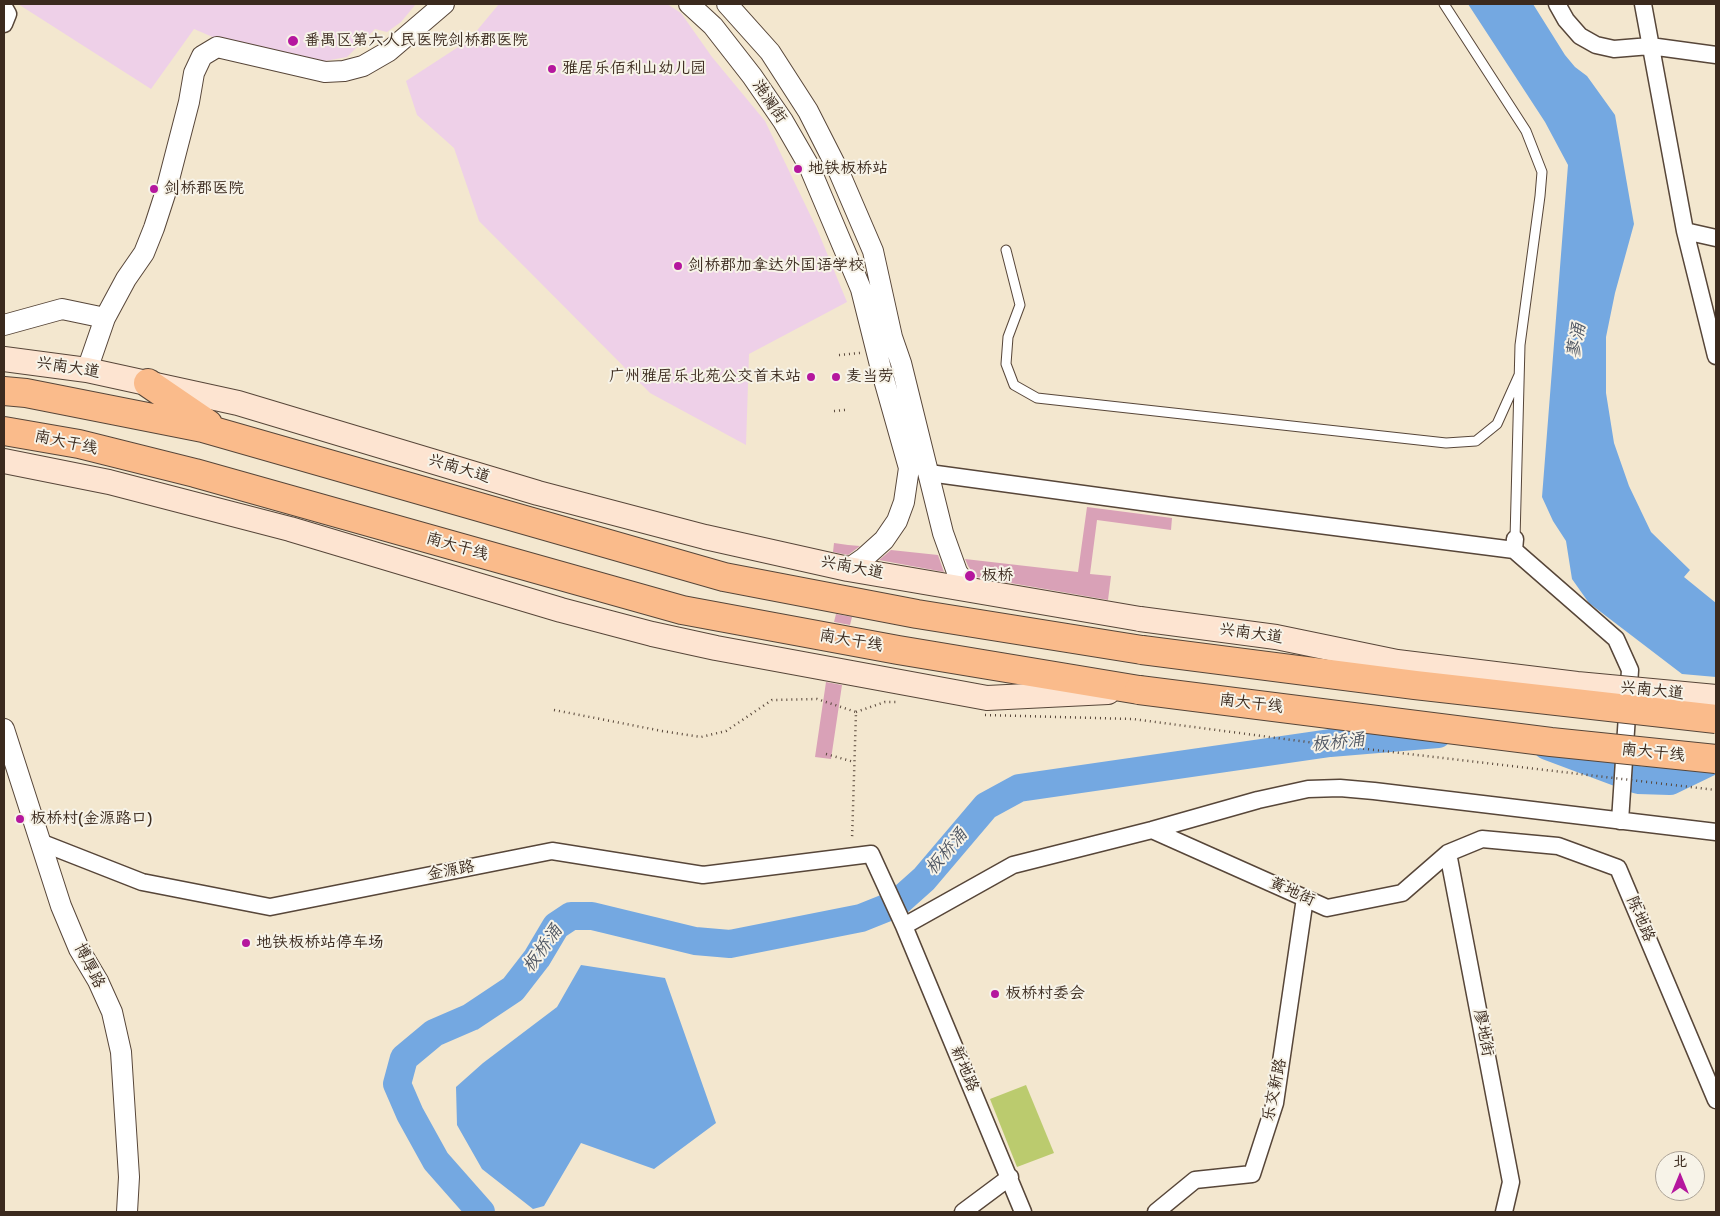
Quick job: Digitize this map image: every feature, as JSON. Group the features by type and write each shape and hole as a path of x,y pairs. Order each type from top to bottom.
{"highway":[{"path":"148,383 221,434"},
{"path":"4,391 35,395 202,428 724,577 917,614 1142,650 1415,685 1716,719"},
{"name":"南大干线","path":"4,430 79,444 195,474 682,610 898,650 1139,690 1551,742 1716,759"},
{"path":"1276,637 1415,685"}],"main road":[{"name":"兴南大道","path":"4,359 88,370 238,402 566,500 705,537 848,569 1140,619 1276,637 1397,662 1577,684 1716,697"},
{"path":"4,461 109,482 290,529 562,610 652,634 716,648 987,698 1139,690"}],"street":[{"path":"88,370 105,318 126,280 144,253 154,228 190,102 194,73 202,56 217,47 325,72 344,71 362,66 389,51 444,4"},
{"name":"滟澜街","path":"689,4 713,26 752,76 783,121 809,166 861,289 909,468 904,502 897,521 884,540 848,569"},
{"name":"滟澜街","path":"727,4 770,52 798,94 839,172 873,250 892,337 901,363 949,551 957,572 973,590"},
{"path":"1556,4 1566,20 1580,36 1596,45 1614,49 1650,46 1716,55"},
{"path":"1643,4 1685,231 1716,356"},
{"path":"4,7 8,14 4,24"},
{"path":"829,213 852,202"},
{"path":"1685,231 1716,238"},
{"path":"4,325 62,309 105,318"},
{"path":"881,369 901,363"},
{"path":"929,474 1171,506 1514,545 1616,639 1630,670 1620,821"},
{"name":"博厚路","path":"4,729 61,906 79,949 98,981 112,1012 121,1052 129,1177 128,1212"},
{"path":"904,926 1013,864 1152,830 1258,800 1308,789 1374,790 1716,832"},
{"name":"黄地街","path":"1152,830 1326,908 1402,893 1448,853 1482,839"},
{"name":"陈地路","path":"1482,839 1558,846 1618,868 1716,1100"},
{"name":"金源路","path":"40,842 142,882 270,907 552,851 703,875 871,854"},
{"name":"廖地街","path":"1448,853 1511,1182 1504,1212"},
{"name":"新地路","path":"871,854 904,926 1023,1212"},
{"name":"乐交新路","path":"1156,1212 1195,1180 1252,1174 1275,1103 1305,898"},
{"path":"962,1212 1010,1177"}],"lane":[{"path":"1444,4 1526,131 1542,172 1520,345 1514,545"},
{"path":"1006,250 1020,305 1008,337 1006,364 1014,385 1037,398 1446,443 1476,441 1496,424 1519,375"}],"path":[{"path":"834,411 845,410"},
{"path":"554,710 701,737 726,731 772,700 817,699 856,712 851,857"},
{"path":"985,715 1133,719 1383,752 1716,790"},
{"path":"826,754 854,762"}],"shaded area":[{"name":"番禺区第六人民医院剑桥郡医院","path":"18,4 416,4 401,22 387,32 375,29 347,57 319,62 243,50 194,29 151,89"},
{"name":"剑桥郡加拿达外国语学校","path":"499,4 667,4 681,13 712,57 765,121 817,229 847,302 749,354 746,445 650,393 479,221 454,148 417,115 406,81 469,40"}],"green space":[{"path":"1026,1085 1054,1153 1017,1167 990,1099"}],"water":[{"name":"蓼涌","path":"1468,4 1533,4 1565,55 1575,67 1587,76 1615,115 1634,224 1615,293 1606,337 1606,393 1614,443 1629,486 1651,532 1690,570 1684,577 1716,603 1716,677 1682,674 1589,603 1572,579 1566,541 1553,521 1542,497 1568,165 1545,122"},
{"path":"581,965 665,978 716,1123 654,1169 581,1143 544,1206 533,1209 482,1169 457,1125 456,1087 483,1063 557,1007"}],"building":[{"path":"1087,507 1172,518 1171,530 1097,520 1090,574 1111,576 1108,600 976,577 968,566 965,559 1078,572"},
{"path":"834,543 860,546 848,555 833,552"},
{"path":"891,550 938,555 944,572 879,560"},
{"path":"836,614 852,617 850,625 834,622"},
{"path":"826,682 842,685 831,759 815,757"}],"waterway":[{"name":"板桥涌","path":"481,1212 436,1161 410,1114 397,1084 404,1058 434,1033 471,1017 513,989 537,958 556,926 571,916 592,916 695,941 730,944 861,918 896,904 924,879 986,806 1019,788 1330,743 1438,734"},
{"name":"板桥涌","path":"1547,746 1638,780 1670,781 1716,759"}],"place":[{"name":"番禺区第六人民医院剑桥郡医院","path":"293,41"},
{"name":"雅居乐佰利山幼儿园","path":"552,69"},
{"name":"地铁板桥站","path":"798,169"},
{"name":"剑桥郡医院","path":"154,189"},
{"name":"剑桥郡加拿达外国语学校","path":"678,266"},
{"name":"广州雅居乐北苑公交首末站","path":"811,377"},
{"name":"麦当劳","path":"836,377"},
{"name":"板桥","path":"970,576"},
{"name":"板桥村(金源路口)","path":"20,819"},
{"name":"地铁板桥站停车场","path":"246,943"},
{"name":"板桥村委会","path":"995,994"}]}
